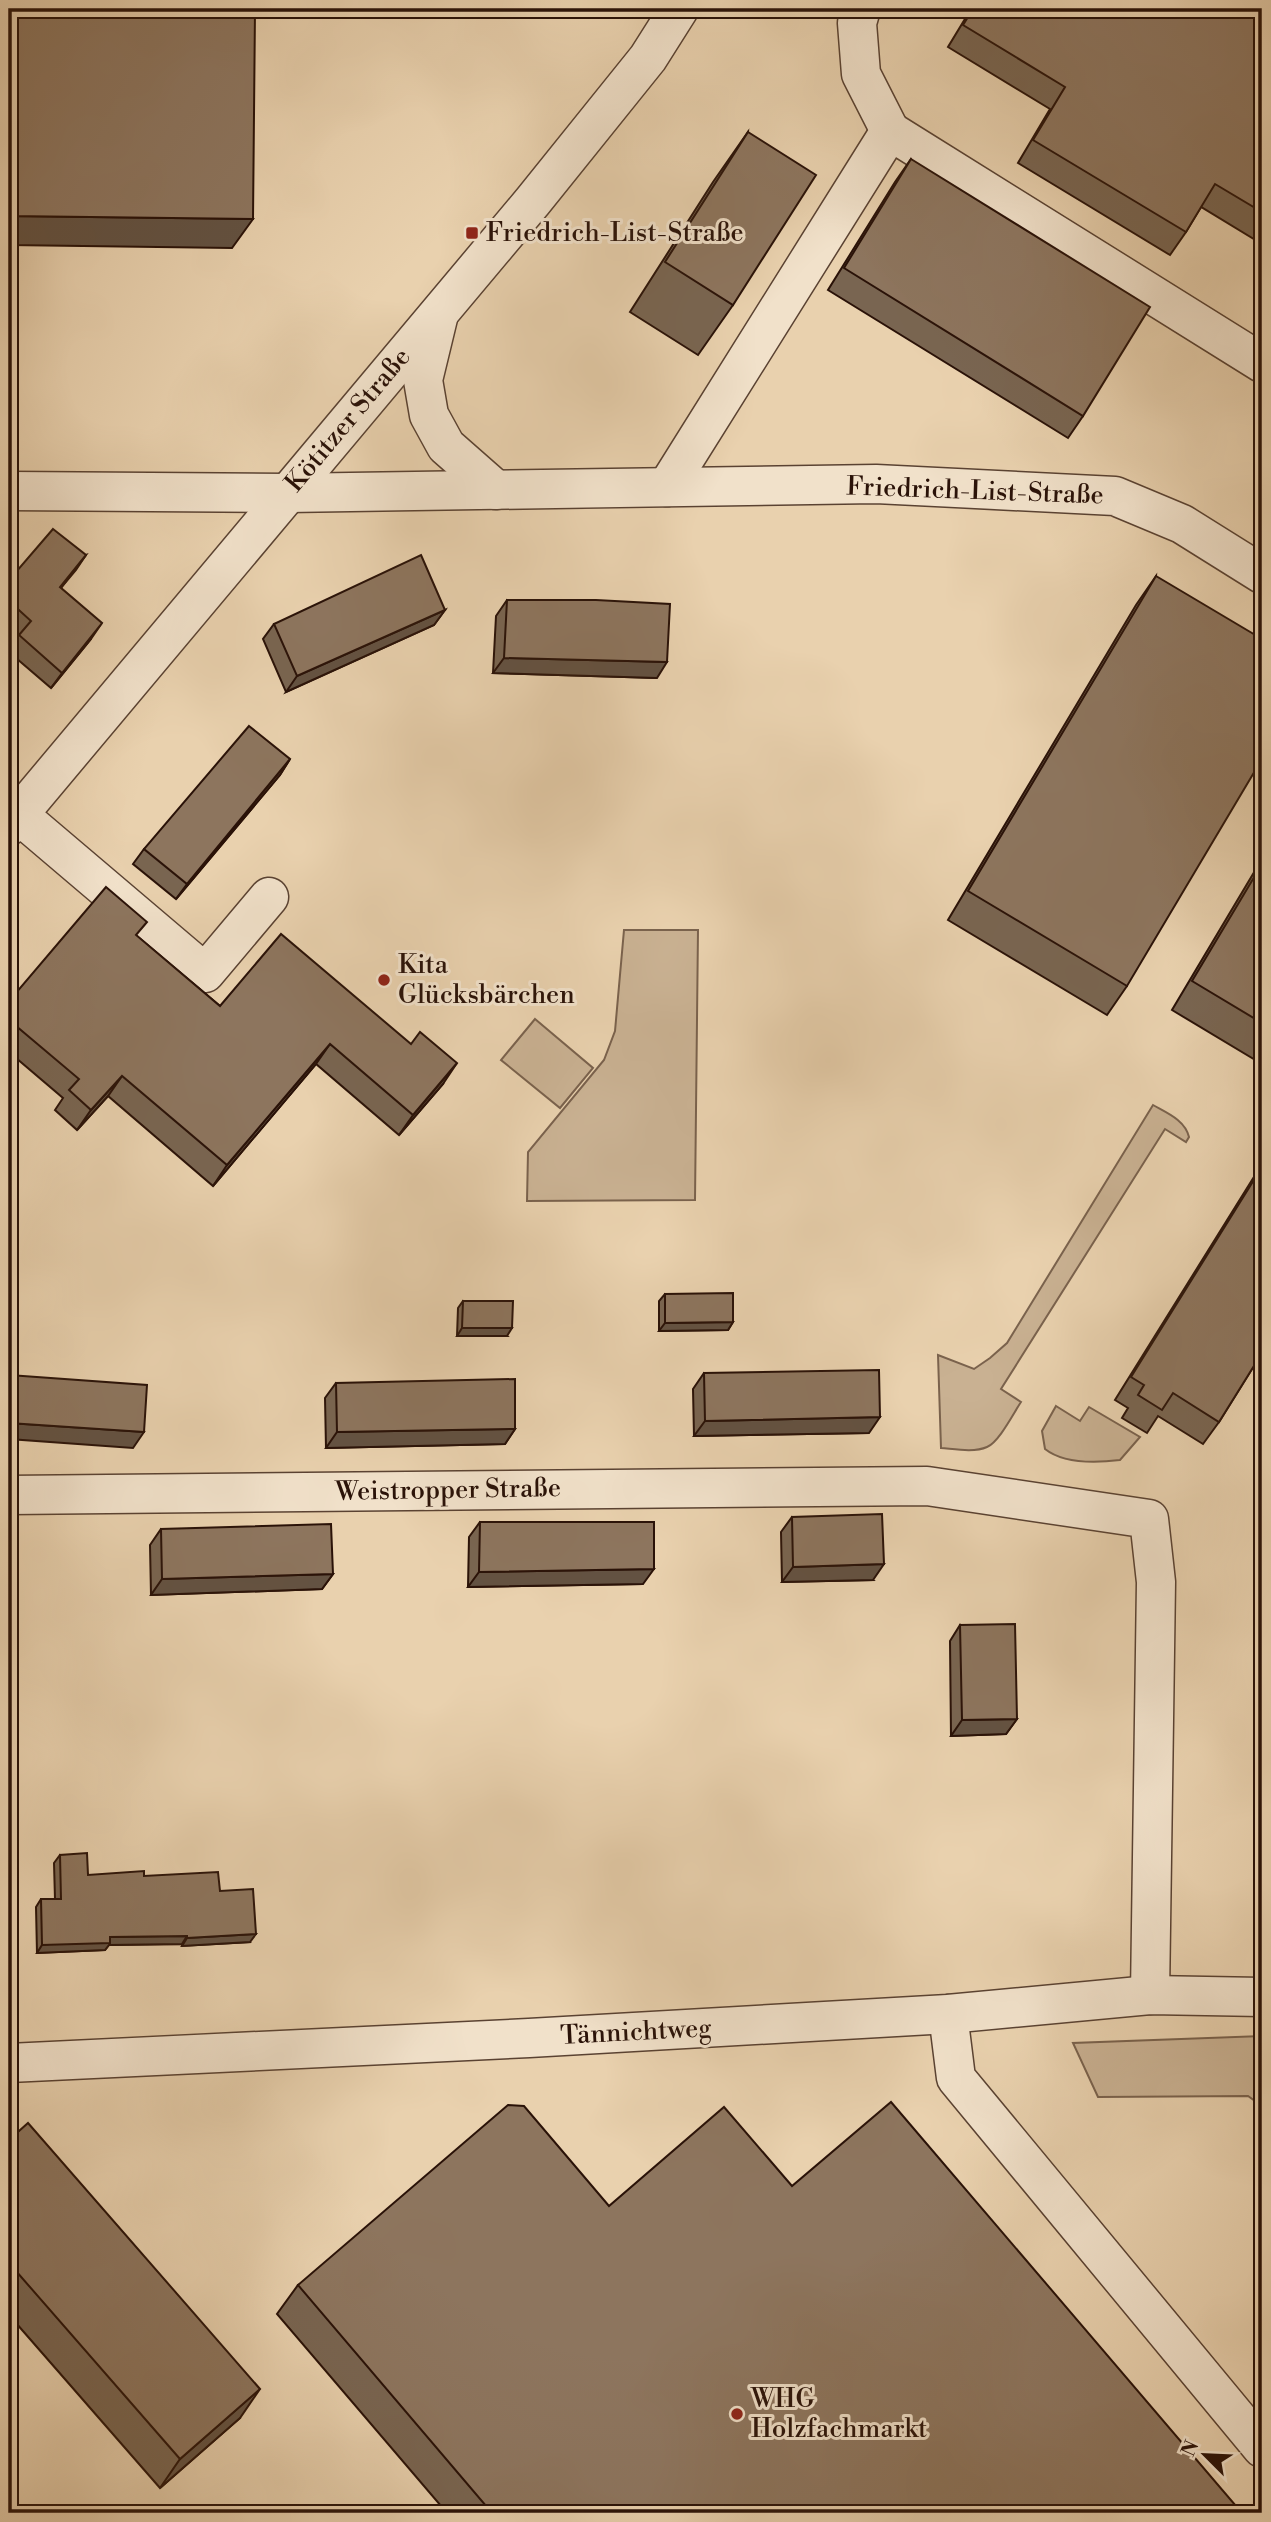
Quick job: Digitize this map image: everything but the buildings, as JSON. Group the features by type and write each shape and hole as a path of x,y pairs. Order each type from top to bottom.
{"street":[{"name":"Kötitzer Straße","path":"14,820 533,201 648,58 679,9"},
{"path":"861,9 858,23 861,74 890,131 1262,363"},
{"path":"667,487 890,131"},
{"path":"440,310 423,380 429,415 446,446 496,490"},
{"name":"Friedrich-List-Straße","path":"9,491 287,493 876,484 1115,496 1182,524 1262,574"},
{"path":"14,820 205,973 269,897"},
{"name":"Weistropper Straße","path":"9,1494 928,1486 1149,1519 1156,1581 1150,1995"},
{"name":"Tännichtweg","path":"9,2063 543,2038 948,2014 1150,1995 1262,1997"},
{"path":"948,2014 956,2078 1262,2448"}],"shaded area":[{"path":"624,930 698,930 695,1200 527,1201 528,1152 604,1060 615,1031"},
{"path":"535,1019 593,1068 560,1108 501,1060"},
{"path":"1153,1105 1184,1126 1189,1137 1186,1142 1165,1129 1001,1389 1021,1402 1001,1434 992,1444 982,1449 941,1448 938,1355 974,1369 1007,1343"},
{"path":"1056,1406 1080,1421 1089,1407 1140,1437 1120,1460 1091,1462 1061,1457 1045,1449 1042,1431"},
{"path":"1262,2036 1262,2106 1248,2096 1098,2097 1073,2043"}],"place":[{"name":"Friedrich-List-Straße","path":"472,233"},
{"name":"Kita Glücksbärchen","path":"384,980"},
{"name":"WHG Holzfachmarkt","path":"737,2414"}]}
